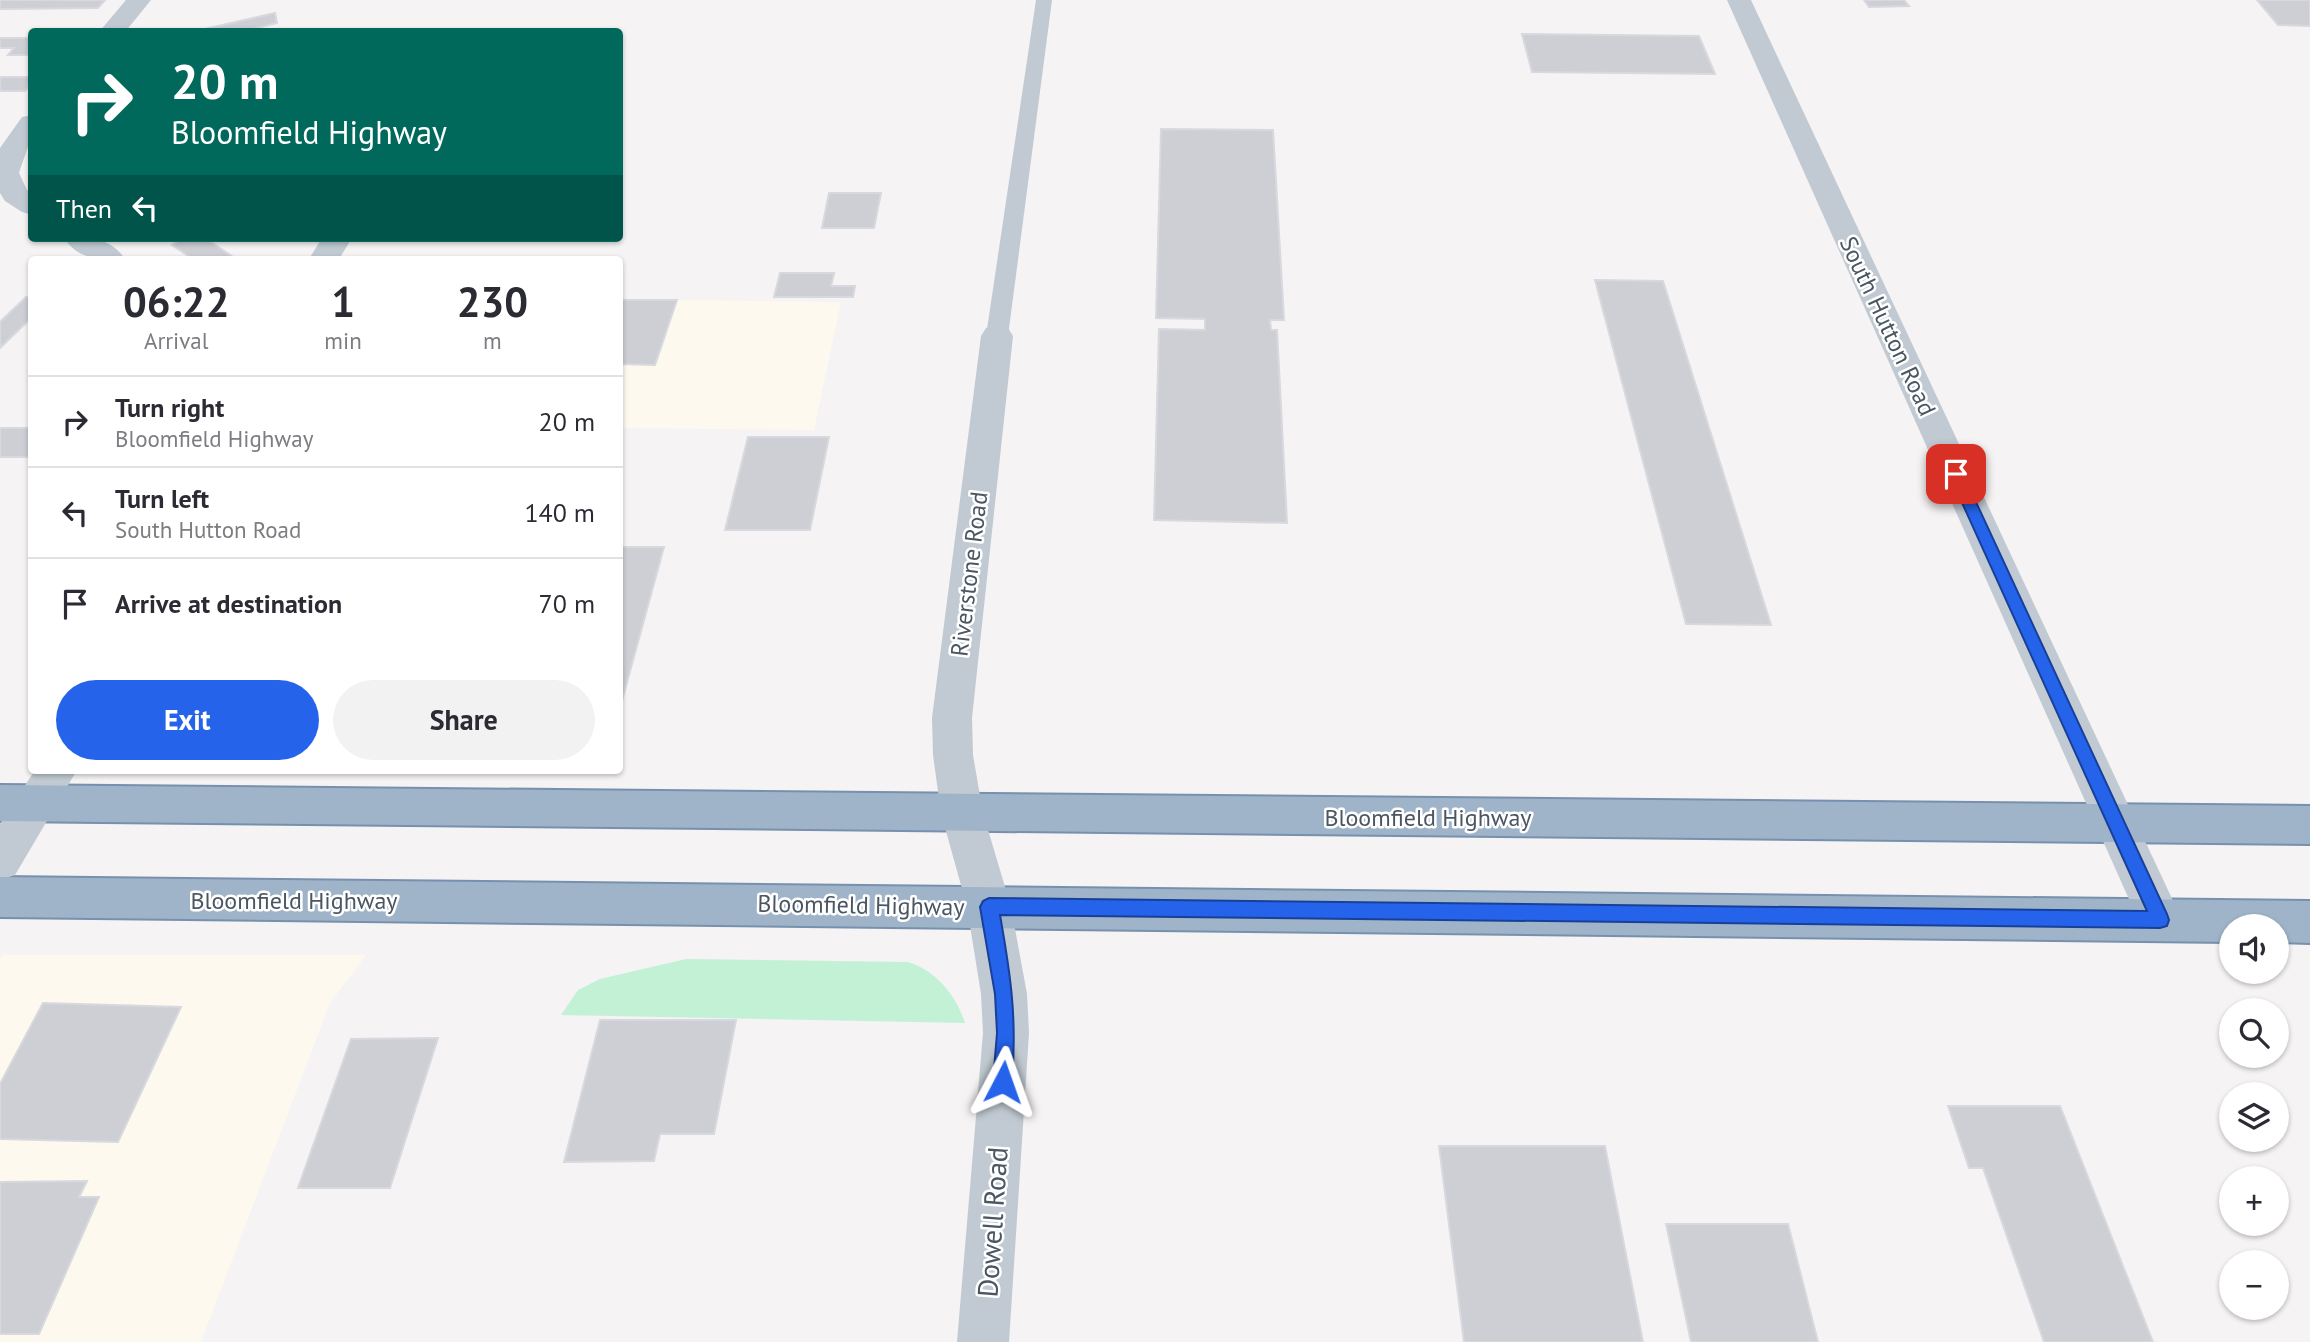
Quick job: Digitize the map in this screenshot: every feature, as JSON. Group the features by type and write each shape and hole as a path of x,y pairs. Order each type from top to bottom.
{"highway":[{"name":"Bloomfield Highway","path":"31,792 961,813 2310,825"},
{"name":"Bloomfield Highway","path":"0,897 2310,922"}],"street":[{"path":"114,28 139,0"},
{"name":"South Hutton Road","path":"1739,0 2160,920"},
{"path":"28,128 12,151 5,173 15,195 28,203"},
{"path":"85,242 106,256"},
{"name":"Riverstone Road","path":"961,813 953,755 952,718 997,336"},
{"path":"0,861 31,792"},
{"name":"Dowell Road","path":"961,813 989,907 1004,994 1006,1033 983,1342"}],"lane":[{"path":"997,336 1044,0"}],"shaded area":[{"path":"623,299 841,302 814,430 623,428"},
{"path":"4,955 366,955 330,1003 201,1342 0,1342 0,958"}],"green space":[{"path":"686,959 908,962 928,972 944,986 951,994 965,1023 561,1015 578,990 600,979"}],"building":[{"path":"0,0 105,0 98,8 0,9"},
{"path":"1864,0 1904,0 1909,6 1869,7"},
{"path":"2257,0 2310,0 2310,26 2278,25"},
{"path":"275,13 277,23 256,28 209,28"},
{"path":"1522,34 1699,36 1715,74 1532,72"},
{"path":"0,38 28,38 28,55 8,55 14,48 0,48"},
{"path":"0,77 28,77 28,88 25,91 0,91"},
{"path":"1161,129 1273,130 1284,320 1270,320 1271,330 1277,330 1287,523 1154,520 1159,329 1205,330 1205,319 1156,318"},
{"path":"829,193 881,193 874,228 822,228"},
{"path":"177,242 211,242 232,256 188,256 172,245"},
{"path":"780,273 834,273 831,286 855,286 853,297 774,297"},
{"path":"1595,280 1663,281 1771,625 1686,624"},
{"path":"28,297 28,321 0,348 0,322"},
{"path":"623,300 677,300 655,365 623,364"},
{"path":"0,428 28,428 28,457 0,457"},
{"path":"748,437 829,437 810,530 725,530"},
{"path":"623,547 664,547 623,697"},
{"path":"43,1003 181,1007 118,1142 0,1139 0,1084"},
{"path":"600,1020 736,1020 714,1134 660,1134 654,1161 564,1162"},
{"path":"438,1038 390,1188 298,1188 351,1039"},
{"path":"1948,1106 2060,1106 2153,1342 2044,1342 1983,1168 1969,1168"},
{"path":"1439,1146 1605,1146 1643,1342 1464,1342"},
{"path":"87,1181 79,1197 99,1197 39,1334 0,1334 0,1182"},
{"path":"1666,1224 1788,1224 1818,1342 1691,1342"}],"route":[{"path":"1003,1082 1006,1033 1004,994 989,907 2160,920 1956,474"}]}
